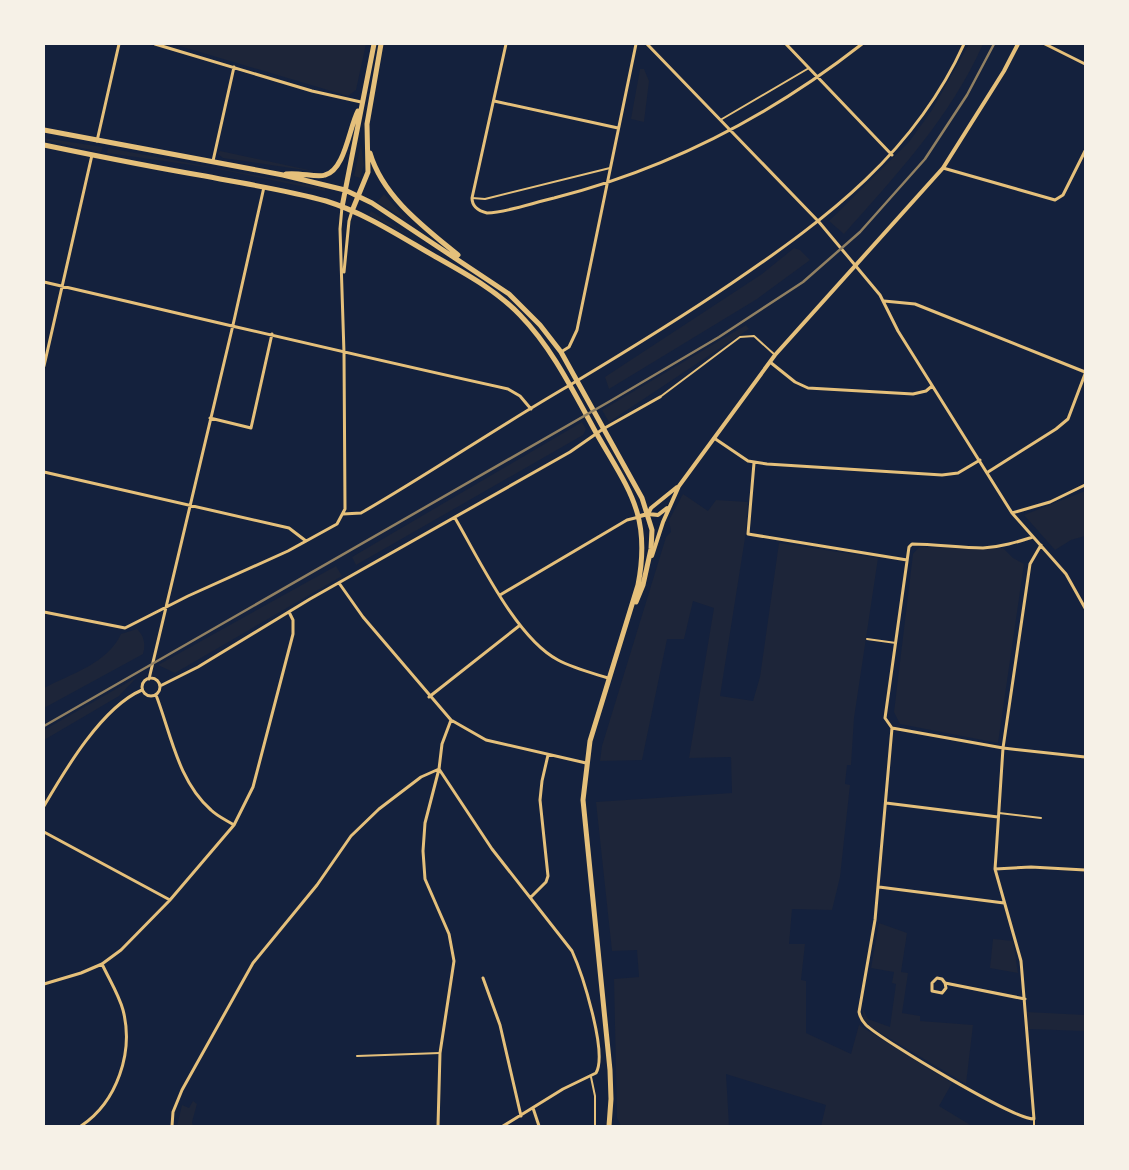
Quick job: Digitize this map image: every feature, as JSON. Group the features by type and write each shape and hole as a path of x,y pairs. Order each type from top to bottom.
{"main road":[{"path":"342,207 374,44"},
{"path":"352,211 366,183 368,172 370,108 382,44"},
{"path":"283,175 300,172 326,175 334,170 343,157 351,124 361,105"},
{"path":"44,130 97,142 213,161 346,190 473,268"},
{"path":"368,143 378,173 394,198 473,268 526,308 561,352 578,380 603,430 639,491 652,530 648,568 608,678 590,741 583,800 610,1070 609,1126"},
{"path":"44,145 264,187 342,207 455,268 504,300 542,340 570,385 631,493 640,516 643,532 642,567 627,623"}],"street":[{"path":"97,142 119,44"},
{"path":"155,44 361,105"},
{"path":"506,44 472,198 473,204 482,212 495,212 608,184 678,156 732,130 818,78 862,44"},
{"path":"561,352 569,347 577,330 636,44"},
{"path":"647,44 722,119 856,264 884,301 898,331 1012,513 1066,574 1085,608"},
{"path":"786,44 892,154"},
{"path":"344,514 361,513 578,380 656,335 819,222 892,154 938,94 964,44"},
{"path":"648,568 668,508 679,486 775,355 943,168 1004,71 1018,44"},
{"path":"1045,44 1085,64"},
{"path":"213,161 234,67"},
{"path":"494,102 619,128"},
{"path":"943,168 1055,200 1063,196 1085,151"},
{"path":"44,366 92,155"},
{"path":"156,695 148,696 142,690 142,684 148,679 164,607 191,505 264,187"},
{"path":"44,612 119,629 129,626 164,607 288,551 337,524 344,514 344,353 340,219 342,207"},
{"path":"342,288 349,221 352,211"},
{"path":"44,282 508,390 520,396 531,409"},
{"path":"884,301 915,304 1085,373 1068,419 1056,429 988,472"},
{"path":"210,418 251,428 272,334"},
{"path":"770,362 795,382 808,388 913,394 926,391 932,386"},
{"path":"234,825 212,811 198,797 187,780 156,695 160,686 175,681 198,668 289,612 570,452 603,430 660,397"},
{"path":"714,438 754,463 942,475 958,473 980,460"},
{"path":"754,463 748,534 907,560"},
{"path":"44,472 289,528 306,541"},
{"path":"1012,513 1050,502 1085,485"},
{"path":"648,514 651,508 679,486"},
{"path":"500,594 627,520 648,514 658,515 668,508"},
{"path":"455,518 519,626 542,650 558,660 608,678"},
{"path":"1033,537 1002,546 983,548 924,544 912,544 909,547 886,718 892,728 879,887 860,1005 861,1019 878,1034 974,1093 1019,1116 1034,1119 1022,961 1004,903 996,869 1003,748 1030,564 1041,545"},
{"path":"339,583 363,618 450,720 486,740 586,763"},
{"path":"44,984 81,974 102,964 121,950 170,900 234,825 255,779 293,634 293,620 289,612"},
{"path":"429,697 519,626"},
{"path":"148,679 157,681 160,686"},
{"path":"44,806 98,728 126,699 142,690"},
{"path":"438,1126 440,1053 454,961 449,934 425,878 423,851 425,824 439,769 442,744 450,720"},
{"path":"892,728 1003,748 1085,757"},
{"path":"531,896 546,882 548,876 540,800 548,755"},
{"path":"439,769 492,849 531,896 572,951 580,969 592,1013 599,1062 598,1070 591,1077 563,1089 503,1126"},
{"path":"172,1126 173,1112 182,1090 253,963 317,885 351,836 379,809 421,777 439,769"},
{"path":"886,803 999,815"},
{"path":"44,832 170,900"},
{"path":"996,869 1085,870"},
{"path":"879,887 1004,903"},
{"path":"81,1126 95,1116 111,1094 124,1056 126,1033 123,1010 102,964"},
{"path":"483,978 500,1025 521,1116"},
{"path":"945,983 946,988 942,994 932,991 934,979 942,979 945,983 1025,999"},
{"path":"534,1108 539,1126"}],"lane":[{"path":"722,119 809,68"},
{"path":"472,198 486,199 610,168"},
{"path":"660,397 740,337 754,336 775,355"},
{"path":"867,639 896,643"},
{"path":"999,815 1041,818"},
{"path":"357,1056 440,1053"},
{"path":"591,1077 595,1096 595,1126"},
{"path":"1034,1119 1034,1126"}],"shaded area":[{"path":"173,44 366,44 356,90 348,96"},
{"path":"969,44 983,44 955,96 903,167 844,234 829,221 909,142 932,110"},
{"path":"640,69 644,69 649,81 644,122 631,119"},
{"path":"44,138 103,147 101,152 44,140"},
{"path":"361,144 364,165 360,178 354,176"},
{"path":"108,148 325,188 325,191 213,168 107,153"},
{"path":"220,151 318,172 223,158 218,154"},
{"path":"384,194 406,219 406,220 377,202"},
{"path":"371,211 412,237 369,215"},
{"path":"794,248 800,250 810,260 757,299 609,389 605,377 762,274"},
{"path":"746,325 749,329 609,422 602,410"},
{"path":"582,422 586,429 583,435 356,565 352,557"},
{"path":"1085,491 1085,536 1071,540 1055,550 1024,515"},
{"path":"683,494 708,511 716,500 748,502 745,538 720,696 753,701 760,677 779,543 878,558 854,718 851,765 847,765 845,784 850,785 840,877 832,910 792,909 789,944 805,944 801,980 806,981 806,1033 851,1054 859,1025 952,1083 939,1106 972,1126 821,1126 826,1105 726,1074 729,1126 621,1126 617,1118 614,979 639,977 637,950 612,951 596,802 732,793 731,757 689,758 714,608 693,601 684,639 667,639 642,760 600,761 602,746 666,537 671,532 669,520"},
{"path":"919,547 1003,548 1013,558 1024,564 998,743 900,724 894,712 913,554"},
{"path":"336,566 342,576 175,673 158,665"},
{"path":"137,629 144,640 143,654 44,708 44,688 88,667 107,653 121,634"},
{"path":"137,677 119,696 44,740 44,730"},
{"path":"879,923 907,933 901,972 908,973 902,1013 920,1016 920,1021 973,1025 966,1084 872,1028 864,1020 862,1007 868,1019 890,1027 896,984 892,983 894,972 871,968"},
{"path":"993,939 1013,941 1018,973 990,968"},
{"path":"1027,1012 1085,1015 1085,1031 1028,1029"},
{"path":"193,1101 197,1104 192,1122 193,1126 177,1126 182,1105 189,1108"}],"railway":[{"path":"44,726 612,400 719,337 803,282 860,232 925,159 967,95 994,44"}]}
